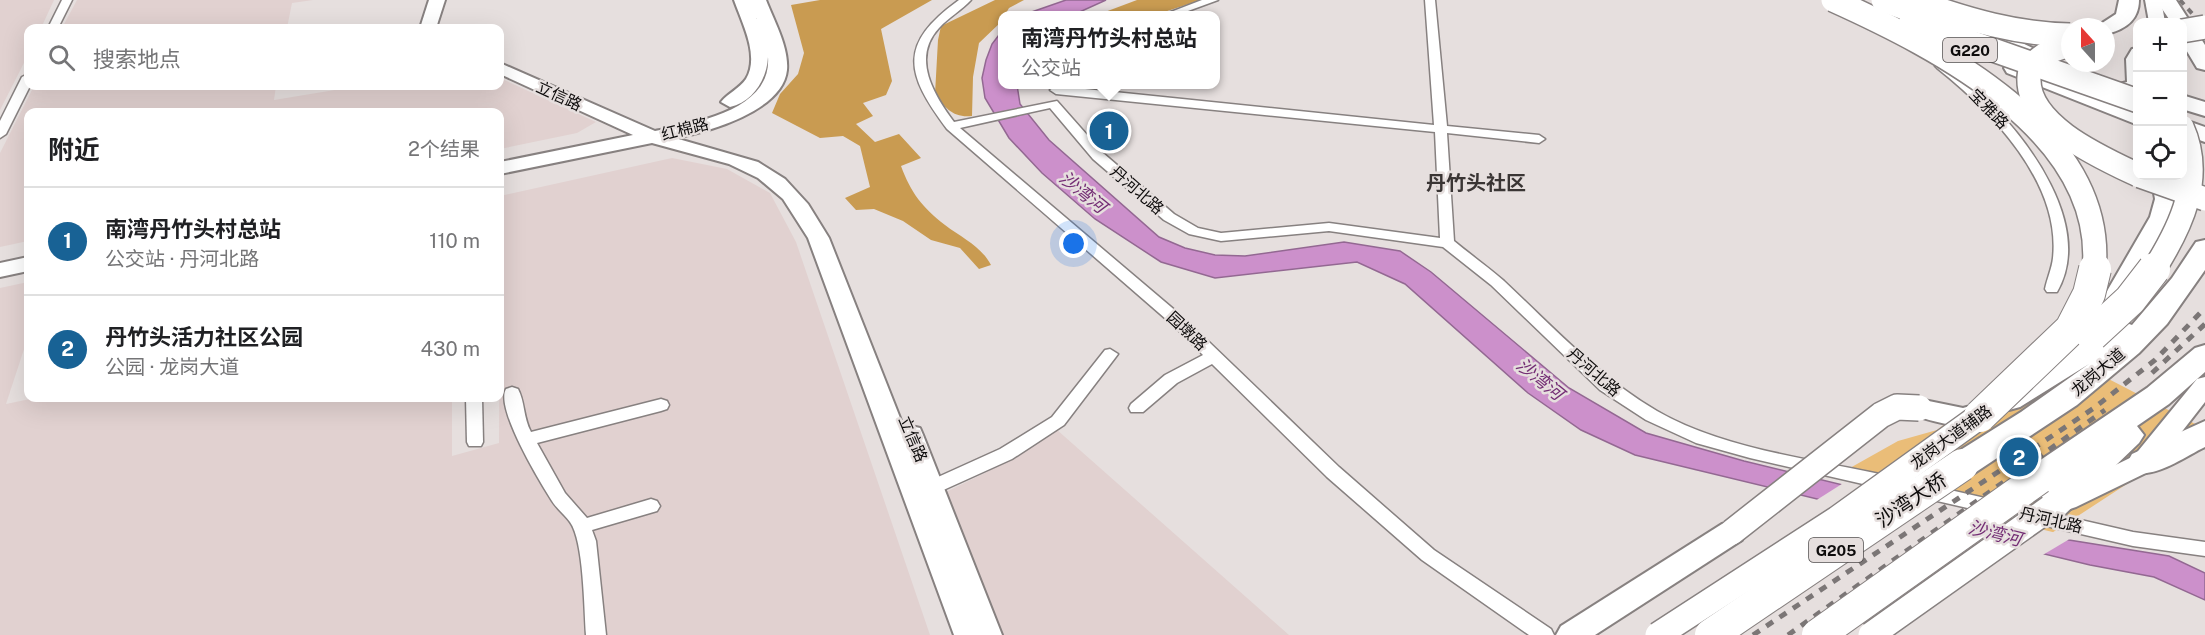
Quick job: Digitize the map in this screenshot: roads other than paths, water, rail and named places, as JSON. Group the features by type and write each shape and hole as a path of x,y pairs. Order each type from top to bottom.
{"highway":[{"name":"G220","path":"1827,0 1906,34 2107,100 2133,106"},
{"path":"1833,0 1933,49 2000,95 2058,154 2070,172 2089,213 2096,244 2095,268 2092,291 2083,312 2071,329 1980,416"},
{"path":"1856,0 2133,100"},
{"path":"1883,0 1998,42 2133,86"},
{"path":"1912,0 2003,28 2061,35"},
{"name":"G220","path":"1919,0 1974,25 2133,115"},
{"path":"2115,26 2126,15 2129,0"},
{"path":"2141,0 2143,18"},
{"path":"2166,0 2179,18"},
{"path":"2115,33 2133,26"},
{"path":"2187,30 2205,27"},
{"path":"2187,32 2205,63"},
{"path":"2061,49 2042,56 2031,68 2027,81 2030,96 2041,113 2076,142 2133,172"},
{"path":"2187,104 2205,109"},
{"path":"2187,118 2205,123"},
{"path":"2187,128 2205,135"},
{"path":"2187,137 2205,144"},
{"path":"2092,335 2131,300 2149,276 2173,235 2192,174 2191,154 2187,142"},
{"path":"2153,180 2205,199"},
{"name":"龙岗大道","path":"1951,455 2067,399 2141,336 2174,299 2205,248"},
{"path":"1980,416 2174,299"},
{"path":"1818,635 2053,491 2141,422 2158,396 2205,355"},
{"path":"2144,463 2205,433"},
{"name":"沙湾大桥","path":"1711,635 1767,597 1951,455"},
{"path":"1767,597 1837,519"}],"main road":[{"path":"428,24 437,0"},
{"name":"红棉路","path":"504,157 646,133 723,107 753,84 760,73 761,62 742,0"},
{"name":"红棉路","path":"504,167 732,115 751,106 773,85 778,72 778,59 758,0"},
{"path":"2153,0 2156,18"},
{"name":"立信路","path":"504,70 646,133 688,149 732,158 752,166 772,179 790,196 816,230 825,249 828,268 933,487 969,635"},
{"path":"2133,121 2107,100 2136,84 2136,72"},
{"name":"龙岗大道辅路","path":"1658,635 1837,519 1951,455 1980,416 2092,335 2160,217 2165,199 2163,180"},
{"path":"0,259 24,254"},
{"path":"0,270 24,265"},
{"name":"立信路","path":"863,337 953,564 987,635"},
{"path":"1871,635 2053,491 2144,463 2205,385"},
{"path":"1571,635 1732,532 1881,415 1897,407 1980,416"},
{"path":"1919,408 1933,417 1942,430 1951,455"}],"street":[{"path":"55,24 67,0"},
{"name":"园墩路","path":"966,0 929,29 917,61 930,101 951,126 1179,322 1333,472 1428,555 1544,635"},
{"path":"1180,11 1213,0"},
{"path":"1430,0 1448,243"},
{"name":"宝雅路","path":"1820,0 1906,34 1942,68 1979,96 2027,153 2047,192 2062,244 2058,277 2052,289"},
{"path":"0,134 24,85"},
{"path":"951,126 1056,93 1539,139"},
{"name":"丹河北路","path":"1056,93 1098,156 1169,217 1194,231 1221,237 1329,227 1448,243 1496,282 1606,386 1652,416 1696,437 1750,452 2122,536 2205,549"},
{"path":"933,487 1006,454 1058,421 1110,354"},
{"path":"1137,408 1171,379 1214,356"},
{"path":"512,393 516,419 559,498 582,526 587,541 592,578 596,635"},
{"path":"474,402 475,442"},
{"path":"527,439 661,405"},
{"path":"582,526 651,506"}],"water":[{"path":"1066,0 1106,0 1082,11 1034,11"},
{"name":"沙湾河","path":"998,36 998,89 1018,89 1020,104 1049,140 1159,237 1185,248 1215,255 1245,256 1344,242 1400,251 1431,272 1569,388 1646,433 1744,461 2069,540 2169,556 2205,573 2205,600 2154,577 2090,565 1635,455 1581,430 1528,393 1405,284 1357,262 1215,278 1161,262 1095,219 1042,173 1009,138 985,98 982,78 992,44"}],"railway":[{"path":"2180,0 2205,28"},
{"path":"1753,635 2094,408 2155,360 2205,308"},
{"path":"2152,373 2205,324"},
{"path":"1788,635 2105,410"}],"place":[{"name":"南湾丹竹头村总站","path":"1109,131"},
{"name":"丹竹头活力社区公园","path":"2019,457"}],"district":[{"name":"丹竹头社区","path":"1476,183"}]}
